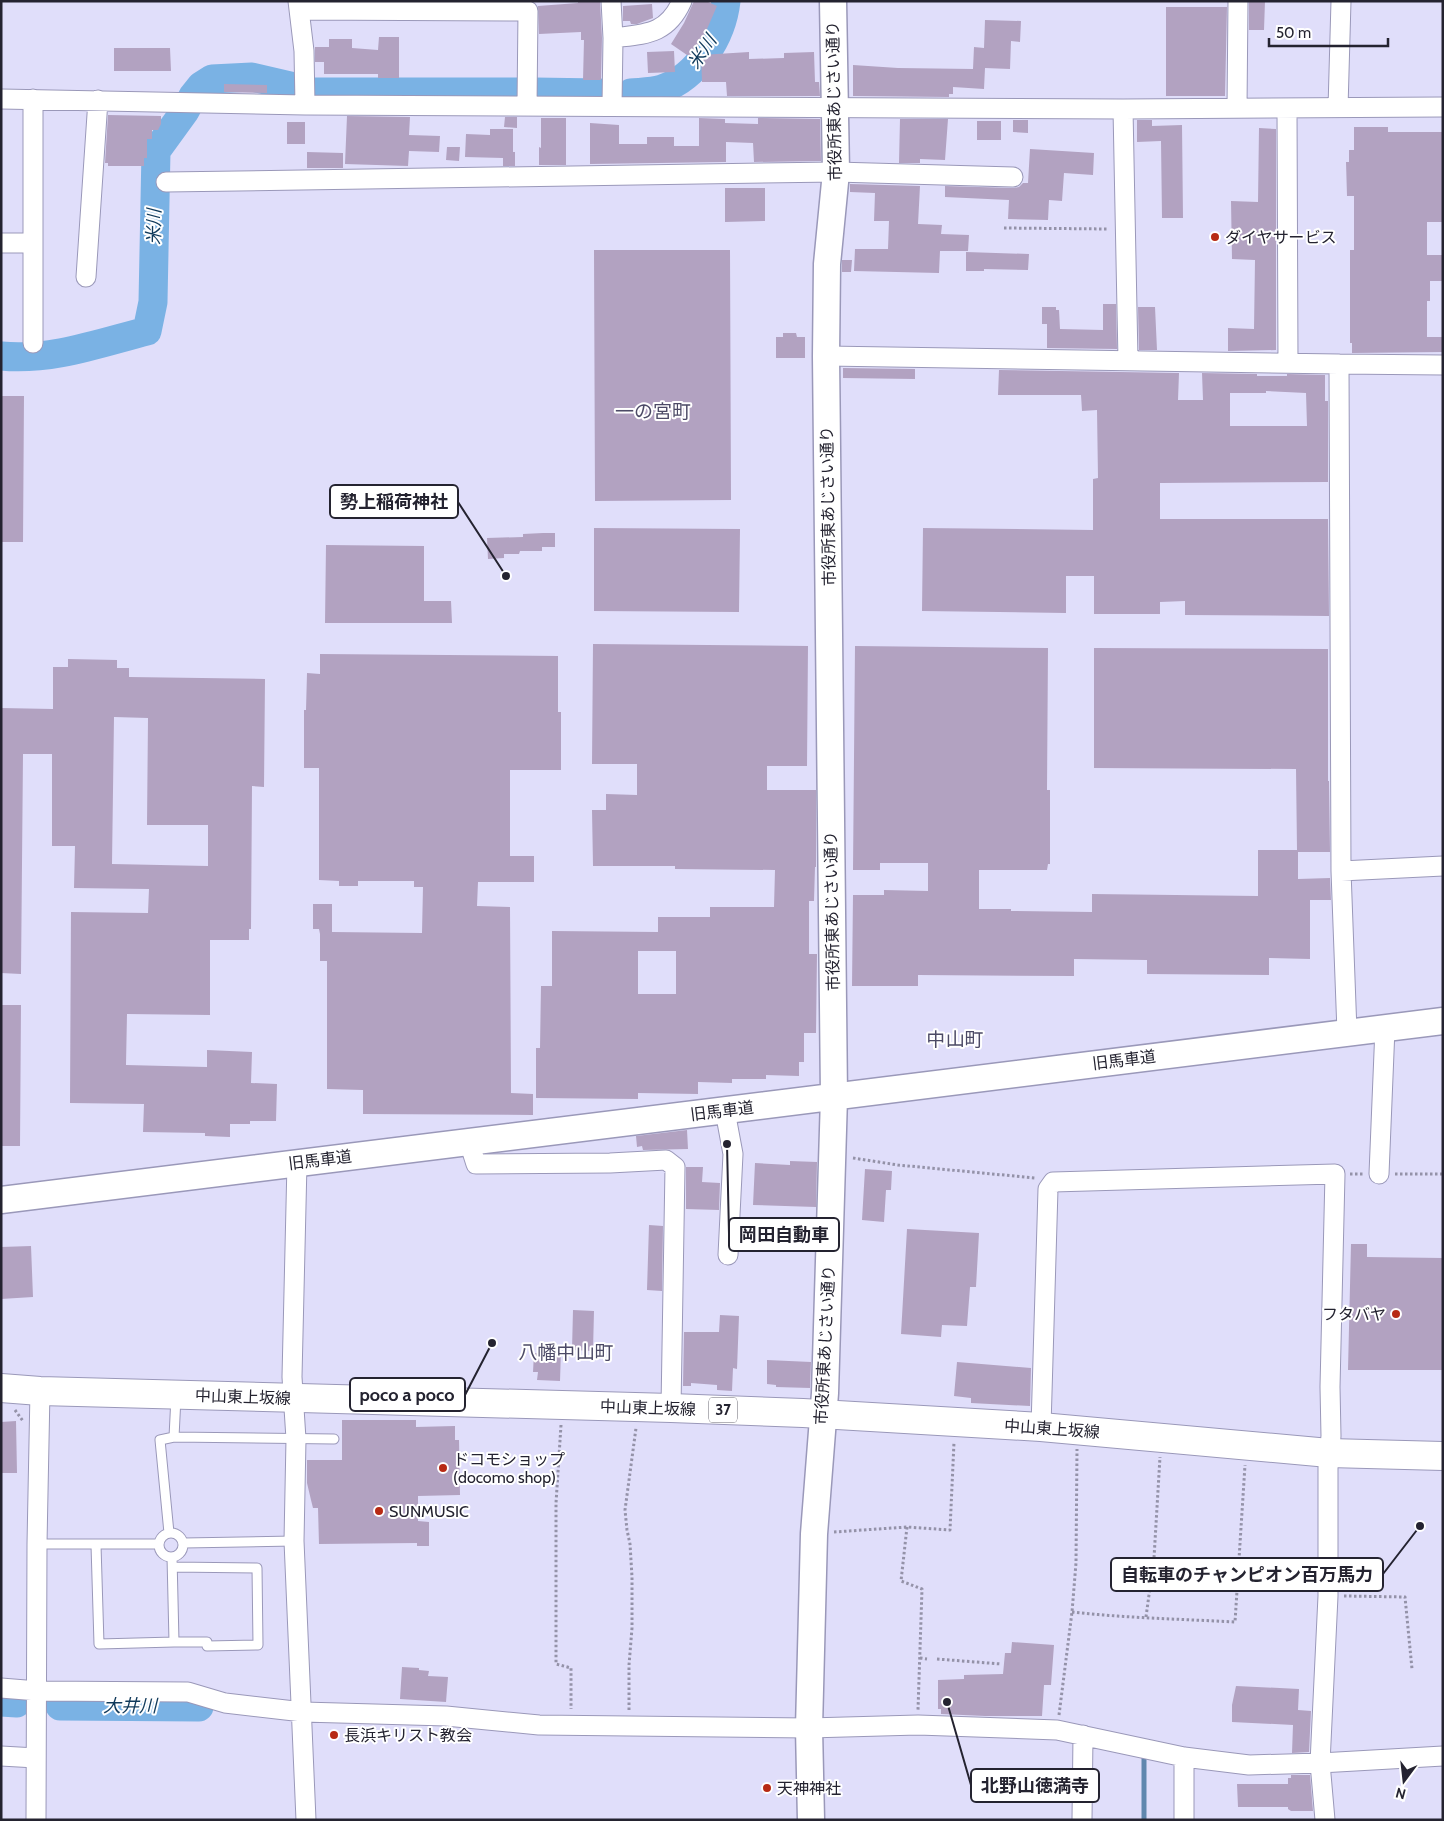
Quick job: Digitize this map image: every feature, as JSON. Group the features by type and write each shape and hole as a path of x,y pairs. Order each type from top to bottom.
{"main road":[{"name":"中山東上坂線","path":"1,1388 40,1391 671,1408 823,1414 1041,1427 1329,1453 1443,1456"}],"street":[{"path":"611,1 613,38 612,106"},
{"path":"613,38 651,33 659,29 674,15 682,1"},
{"name":"市役所東あじさい通り","path":"811,1820 809,1728 814,1534 826,1384 834,1098 826,356 827,264 836,172 833,1"},
{"path":"1237,108 1238,1"},
{"path":"1338,108 1341,1"},
{"path":"305,105 304,51 299,6 528,11 527,106"},
{"path":"1,99 305,105 1123,109 1443,107"},
{"path":"33,99 33,343"},
{"path":"86,277 98,100"},
{"path":"1123,109 1127,229 1128,360"},
{"path":"1287,109 1288,362"},
{"path":"166,182 836,172 1013,177"},
{"path":"1,243 32,243"},
{"path":"826,356 1443,364"},
{"path":"1339,364 1341,871 1347,1032"},
{"path":"1341,871 1443,866"},
{"name":"旧馬車道","path":"1,1200 1443,1021"},
{"path":"1379,1174 1385,1028"},
{"path":"725,1110 733,1154 728,1255"},
{"path":"469,1142 476,1164 610,1163 666,1160 675,1167 671,1408"},
{"path":"297,1162 292,1378 296,1439 294,1542 306,1820"},
{"path":"1041,1427 1048,1189 1053,1182 1334,1174 1330,1387 1332,1436 1329,1453 1328,1596 1320,1763 1325,1820"},
{"path":"36,1820 38,1692 37,1544 40,1391"},
{"path":"1,1688 38,1692 188,1692 226,1703 302,1712 446,1716 538,1725 809,1728 918,1725 1057,1730 1184,1758 1249,1765 1443,1756"},
{"path":"1082,1820 1083,1735"},
{"path":"1,1756 36,1758"},
{"path":"1184,1758 1184,1820"}],"lane":[{"path":"174,1437 176,1394"},
{"path":"169,1533 160,1440 174,1437 334,1439"},
{"path":"173,1532 180,1536 184,1543 180,1554 172,1557 164,1555 159,1544 162,1537 169,1533 173,1532"},
{"path":"184,1543 294,1542"},
{"path":"37,1544 159,1544"},
{"path":"96,1544 99,1644 207,1642 207,1646 258,1645 257,1568 172,1568"},
{"path":"172,1557 174,1642"}],"path":[{"path":"1004,228 1127,229"},
{"path":"832,1154 898,1166 1042,1179 1053,1182"},
{"path":"561,1422 556,1503 556,1664 571,1668 571,1725"},
{"path":"629,1725 632,1577 625,1510 637,1425"},
{"path":"814,1534 907,1527 950,1530 955,1439"},
{"path":"1057,1730 1072,1612 1076,1563 1077,1449"},
{"path":"1146,1617 1154,1558 1160,1456"},
{"path":"1072,1612 1115,1617 1234,1622 1246,1461"},
{"path":"907,1527 901,1581 922,1590 918,1725"},
{"path":"1328,1596 1405,1597 1412,1669"},
{"path":"920,1658 927,1659"},
{"path":"937,1659 1001,1664"}],"building":[{"path":"578,1 600,1 602,38 601,80 583,80 584,40 581,40 581,32 539,34 538,6 578,3"},
{"path":"694,1 706,1 717,6 704,36 692,55 687,55 671,44 684,23"},
{"path":"1249,1 1265,1 1264,30 1249,30"},
{"path":"652,4 653,18 637,24 623,21 623,6"},
{"path":"1166,7 1227,7 1225,96 1166,96"},
{"path":"985,20 1021,21 1020,42 1011,41 1010,69 985,68 984,89 953,87 953,94 949,94 949,97 853,96 853,65 973,69 974,47 984,48"},
{"path":"379,37 399,37 399,78 378,78 378,74 324,74 324,62 315,62 315,47 329,47 329,39 352,39 352,48 378,50"},
{"path":"114,48 170,48 171,71 114,71"},
{"path":"674,51 675,72 648,73 647,52"},
{"path":"749,52 749,59 784,58 784,53 814,52 815,82 819,82 820,96 727,96 726,82 702,82 701,55"},
{"path":"224,84 267,85 267,93 224,92"},
{"path":"108,115 161,116 161,124 158,130 152,130 152,139 147,139 147,158 144,158 144,166 108,166 108,163 105,163"},
{"path":"347,116 410,117 409,135 440,136 439,152 409,151 408,166 345,164"},
{"path":"505,117 517,117 517,128 504,127"},
{"path":"541,118 566,118 566,165 539,165"},
{"path":"699,118 725,119 725,123 758,124 758,118 820,119 821,161 754,162 753,143 726,142 726,162 590,164 590,123 619,125 619,144 647,144 647,137 674,137 674,146 699,146"},
{"path":"900,119 948,119 945,160 920,159 920,163 899,163"},
{"path":"1013,120 1028,120 1028,133 1013,132"},
{"path":"1137,120 1152,120 1152,126 1182,125 1183,218 1162,218 1161,141 1137,142"},
{"path":"977,121 1001,121 1001,140 977,140"},
{"path":"287,122 305,122 305,144 287,144"},
{"path":"1354,127 1388,127 1388,132 1443,132 1443,222 1427,222 1427,255 1443,255 1443,281 1430,281 1430,301 1427,301 1427,337 1443,337 1443,352 1352,353 1352,343 1350,343 1350,250 1354,250 1354,196 1347,196 1346,162 1349,162 1349,150 1354,150"},
{"path":"1259,128 1276,129 1276,350 1228,351 1228,328 1254,329 1255,260 1232,259 1231,201 1258,202"},
{"path":"490,129 513,129 515,166 503,166 503,158 465,157 466,134 490,135"},
{"path":"447,147 460,147 459,161 446,160"},
{"path":"1030,149 1094,153 1093,175 1064,173 1062,201 1049,200 1048,220 1008,219 1009,200 945,197 945,186 1013,188 1019,187 1023,183 1028,183"},
{"path":"307,152 343,153 343,168 307,168"},
{"path":"850,184 920,186 918,224 942,225 941,234 969,235 968,251 940,251 939,273 854,271 855,249 888,249 889,221 874,221 875,193 850,192"},
{"path":"725,188 765,188 765,221 725,222"},
{"path":"594,250 730,250 731,500 595,501"},
{"path":"966,252 1029,254 1028,270 984,269 984,271 966,271"},
{"path":"842,260 852,260 851,272 842,272"},
{"path":"1103,304 1116,304 1117,349 1047,348 1047,324 1042,324 1042,307 1056,307 1056,310 1059,310 1060,329 1103,330"},
{"path":"1138,307 1155,307 1157,350 1139,350"},
{"path":"783,333 796,333 797,337 805,337 805,358 776,358 776,337 783,337"},
{"path":"843,368 915,369 915,379 843,378"},
{"path":"999,370 1179,373 1178,400 1203,400 1202,373 1257,374 1257,376 1287,376 1287,374 1325,375 1325,401 1328,401 1328,482 1160,483 1160,519 1328,519 1329,616 1185,615 1185,601 1160,602 1160,614 1094,614 1094,576 1066,576 1066,613 922,611 923,528 1093,530 1093,479 1098,478 1097,410 1082,411 1081,395 998,395","holes":["1266,391 1306,393 1307,426 1230,426 1230,393 1266,393"]},
{"path":"1,396 24,396 23,542 1,542"},
{"path":"594,528 740,529 739,612 594,611"},
{"path":"555,533 555,547 542,547 542,551 520,551 519,554 504,554 504,558 488,559 487,538 523,537 523,534"},
{"path":"326,545 424,546 424,601 451,601 452,623 325,623"},
{"path":"593,644 808,646 807,766 767,766 767,790 816,790 816,867 814,901 809,901 809,954 817,954 816,1033 804,1033 804,1062 799,1062 799,1076 766,1075 766,1079 732,1079 732,1083 698,1082 698,1094 638,1093 638,1099 536,1098 536,1048 540,1048 541,986 552,986 552,931 658,932 658,917 710,917 710,907 774,907 775,870 675,869 675,866 593,866 592,810 606,810 606,794 637,795 637,764 592,764","holes":["638,951 676,951 676,994 638,994"]},
{"path":"855,646 1048,648 1047,790 1050,790 1050,864 1048,864 1047,870 979,870 979,909 1092,912 1092,894 1258,896 1258,850 1297,850 1296,769 1094,768 1094,648 1328,649 1330,852 1298,852 1298,879 1330,878 1331,900 1310,900 1310,959 1269,958 1269,975 1147,974 1147,960 1074,959 1074,976 918,975 918,986 852,986 853,895 884,895 884,890 928,891 928,863 880,863 880,870 853,870"},
{"path":"320,654 558,656 558,712 561,712 561,770 510,770 510,856 534,856 534,882 478,882 477,906 510,907 511,1093 533,1094 533,1115 363,1114 363,1090 327,1089 327,961 320,961 320,934 319,929 313,929 313,904 332,904 332,932 422,933 423,887 414,887 414,881 358,881 358,886 339,886 339,881 319,880 319,768 304,768 304,710 306,710 307,673 320,674"},
{"path":"68,659 117,660 117,668 129,668 129,677 265,679 264,787 252,786 251,929 249,929 249,940 210,940 210,1015 127,1014 126,1065 207,1067 207,1050 252,1052 251,1083 277,1084 276,1121 250,1121 250,1124 230,1124 230,1137 205,1136 205,1133 143,1132 144,1104 70,1103 71,912 148,913 149,889 74,888 75,846 52,846 52,754 23,754 21,974 1,973 1,708 53,709 53,667 68,667","holes":["114,717 148,718 147,825 208,825 208,866 112,864"]},
{"path":"1,1005 21,1005 20,1146 1,1146"},
{"path":"687,1130 688,1149 643,1150 642,1146 637,1147 636,1136"},
{"path":"790,1161 817,1162 816,1207 753,1205 755,1163 790,1165"},
{"path":"686,1167 703,1167 702,1182 720,1183 719,1210 686,1209"},
{"path":"865,1169 892,1171 891,1190 886,1190 884,1222 862,1220"},
{"path":"649,1225 663,1226 662,1291 647,1290"},
{"path":"907,1229 979,1233 976,1287 970,1287 967,1326 942,1325 941,1337 901,1334"},
{"name":"フタバヤ","path":"1351,1244 1367,1244 1367,1257 1443,1258 1443,1370 1348,1370"},
{"path":"31,1246 33,1297 1,1299 1,1247"},
{"path":"573,1310 594,1311 593,1351 572,1350"},
{"path":"720,1315 739,1316 737,1369 733,1368 732,1391 717,1390 717,1385 691,1383 691,1386 683,1386 684,1332 719,1332"},
{"path":"539,1350 561,1350 560,1381 537,1380 538,1372 533,1372 534,1353 538,1353"},
{"path":"767,1360 811,1362 810,1388 776,1387 776,1385 767,1384"},
{"path":"957,1362 1031,1368 1030,1406 971,1403 971,1398 954,1396"},
{"path":"342,1420 416,1420 416,1427 455,1426 455,1440 459,1440 460,1495 418,1496 418,1521 429,1522 429,1546 417,1546 417,1543 319,1544 318,1508 313,1508 307,1483 307,1460 342,1460"},
{"path":"16,1421 17,1473 1,1473 1,1422"},
{"path":"1012,1642 1054,1645 1051,1685 1044,1685 1042,1716 941,1714 941,1709 938,1709 938,1680 964,1679 964,1675 1003,1674 1005,1653 1011,1653"},
{"path":"402,1667 419,1668 419,1670 429,1671 428,1676 448,1677 446,1702 400,1699"},
{"path":"1236,1686 1299,1689 1298,1710 1311,1711 1309,1752 1292,1753 1293,1725 1232,1722 1232,1705"},
{"path":"1291,1775 1310,1775 1313,1811 1291,1811 1288,1807 1238,1807 1237,1784 1288,1784 1288,1778 1291,1778"}],"waterway":[{"name":"米川","path":"631,93 662,89 675,83 697,65 713,42 724,15 726,1"},
{"name":"米川","path":"1,356 38,356 75,350 147,331 153,302 156,151 185,111 193,96 201,86 212,79 252,77 295,87"},
{"name":"米川","path":"314,92 521,92"},
{"name":"米川","path":"535,92 600,93"},
{"name":"大井川","path":"1,1702 17,1703"},
{"name":"大井川","path":"60,1706 199,1707"},
{"path":"1144,1756 1144,1820"}],"place":[{"name":"ダイヤサービス","path":"1215,237"},
{"name":"勢上稲荷神社","path":"506,576"},
{"name":"岡田自動車","path":"727,1144"},
{"name":"フタバヤ","path":"1396,1314"},
{"name":"poco a poco","path":"492,1343"},
{"name":"ドコモショップ (docomo shop)","path":"443,1468"},
{"name":"SUNMUSIC","path":"379,1511"},
{"name":"自転車のチャンピオン百万馬力","path":"1420,1526"},
{"name":"北野山徳満寺","path":"947,1702"},
{"name":"長浜キリスト教会","path":"334,1735"},
{"name":"天神神社","path":"767,1788"}],"district":[{"name":"一の宮町","path":"653,411"},
{"name":"中山町","path":"955,1039"},
{"name":"八幡中山町","path":"566,1352"}]}
